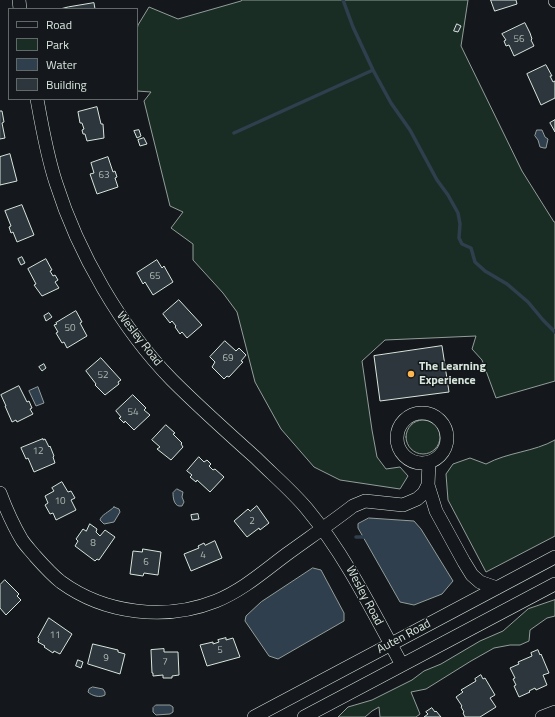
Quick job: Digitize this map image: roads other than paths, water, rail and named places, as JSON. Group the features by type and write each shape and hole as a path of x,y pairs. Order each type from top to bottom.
{"street":[{"name":"Wesley Road","path":"37,100 45,147 67,217 106,293 126,325 171,379 285,486 323,529 346,563 402,665"},
{"path":"429,462 428,485 436,511 472,575 480,582 497,588"},
{"path":"0,493 10,518 23,541 40,562 60,582 81,595 101,604 145,612 168,612 193,609 217,601 243,587 353,506 365,501 403,505 417,499 424,493 428,485"},
{"name":"Auten Road","path":"254,717 555,557"},
{"name":"Auten Road","path":"304,717 555,584"},
{"path":"542,717 555,712"}],"water":[{"path":"537,130 542,130 545,137 548,139 546,148 540,147 535,136"},
{"path":"38,387 44,403 36,406 29,391"},
{"path":"177,489 183,492 182,497 184,502 182,506 177,505 174,501 173,493"},
{"path":"114,507 119,509 120,512 114,522 104,524 100,520 101,518"},
{"path":"369,518 414,521 421,529 453,581 442,594 414,605 400,602 358,528 358,524"},
{"path":"313,568 321,570 344,613 344,621 278,659 269,656 245,621 246,616 261,602"},
{"path":"93,687 103,689 105,695 98,696 88,692 89,689"},
{"path":"156,705 170,705 173,707 173,712 170,714 156,715 153,712 153,708"}],"waterway":[{"path":"343,0 353,27 373,70 391,103 410,130 437,180 448,195 458,213 460,224 459,238 462,244 471,248 475,262 485,271 507,284 528,302 555,332"},
{"path":"234,133 373,70"},
{"path":"356,537 367,537"}],"place":[{"name":"The Learning Experience","path":"411,374"}]}
